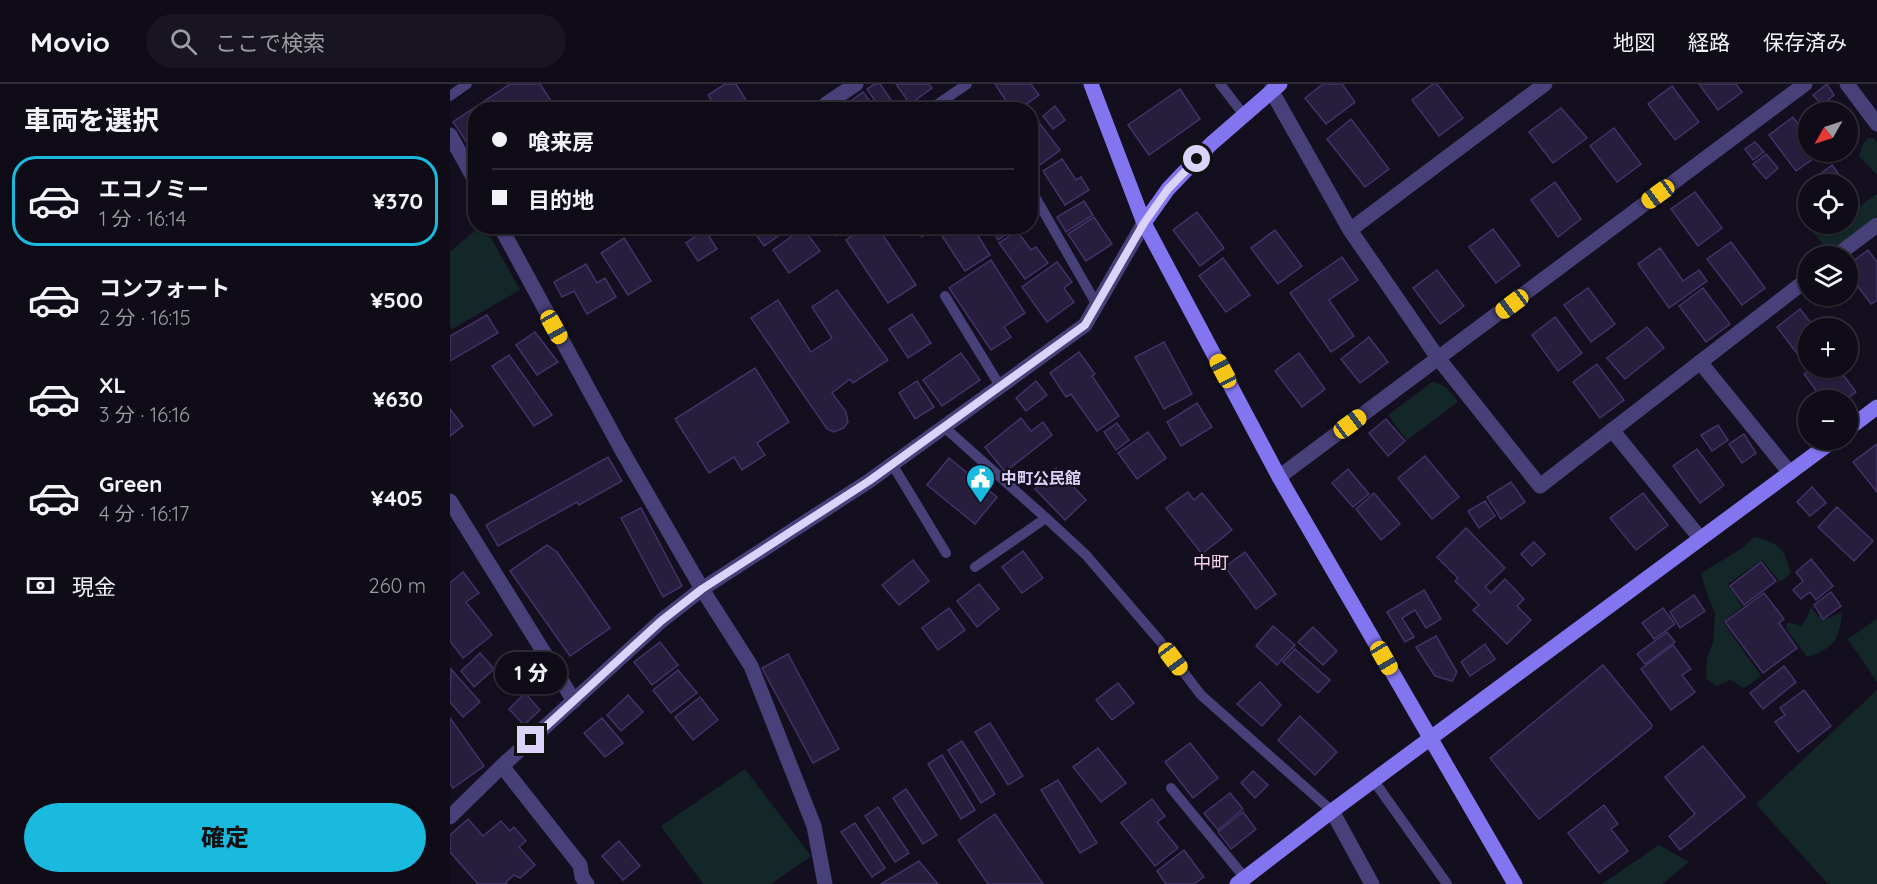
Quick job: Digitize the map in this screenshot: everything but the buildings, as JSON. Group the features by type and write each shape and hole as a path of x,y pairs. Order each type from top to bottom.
{"street":[{"path":"829,102 856,84"},
{"path":"1091,84 1144,223 1279,477 1515,884"},
{"path":"1350,230 1545,84"},
{"path":"1279,477 1805,84"},
{"path":"1846,84 1877,124"},
{"path":"450,817 502,766 661,621 702,589 892,464 1085,325 1144,223 1168,189 1211,144 1275,87 1350,230 1438,358 1540,486 1798,286"},
{"path":"450,135 468,168"},
{"path":"1849,246 1877,225"},
{"path":"504,234 620,447 702,589 751,666 814,826 825,884"},
{"path":"1700,362 1790,473"},
{"path":"1858,421 1877,407"},
{"path":"1612,430 1700,538"},
{"path":"1241,881 1430,738 1821,450"},
{"path":"450,501 574,701"},
{"path":"502,766 580,865 582,877 587,884"},
{"path":"1332,811 1372,884"}],"lane":[{"path":"450,96 467,84"},
{"path":"940,102 966,84"},
{"path":"1220,84 1244,115"},
{"path":"1038,202 1097,305"},
{"path":"945,296 1000,386"},
{"path":"944,427 1086,555 1159,640 1201,695 1332,811"},
{"path":"892,464 946,553"},
{"path":"975,567 1046,518"},
{"path":"1374,780 1447,884"},
{"path":"1171,788 1241,881"}],"green space":[{"path":"1868,138 1873,138 1877,142 1877,175 1859,156"},
{"path":"1877,195 1877,216 1858,232 1858,208"},
{"path":"471,234 489,234 520,290 452,329 450,327 450,252"},
{"path":"1814,234 1856,234 1836,246 1825,246"},
{"path":"1432,382 1444,386 1458,402 1407,440 1388,415"},
{"path":"1754,537 1780,548 1786,557 1791,573 1780,582 1762,560 1728,584 1742,607 1723,622 1761,676 1744,688 1730,680 1716,686 1706,678 1707,658 1713,642 1715,613 1701,573 1741,549"},
{"path":"1811,607 1818,616 1830,618 1842,612 1834,642 1824,650 1807,657 1786,628 1787,623 1801,626"},
{"path":"1877,619 1877,682 1848,639"},
{"path":"1877,690 1877,884 1828,884 1756,804"},
{"path":"745,769 811,856 771,884 703,884 661,826"},
{"path":"1659,845 1689,862 1662,884 1602,884"}],"place":[{"name":"中町公民館","path":"980,504"}],"district":[{"name":"中町","path":"1211,562"}],"route":[{"path":"531,740 661,621 702,589 869,481 1085,325 1144,223 1168,189 1197,159"}]}
